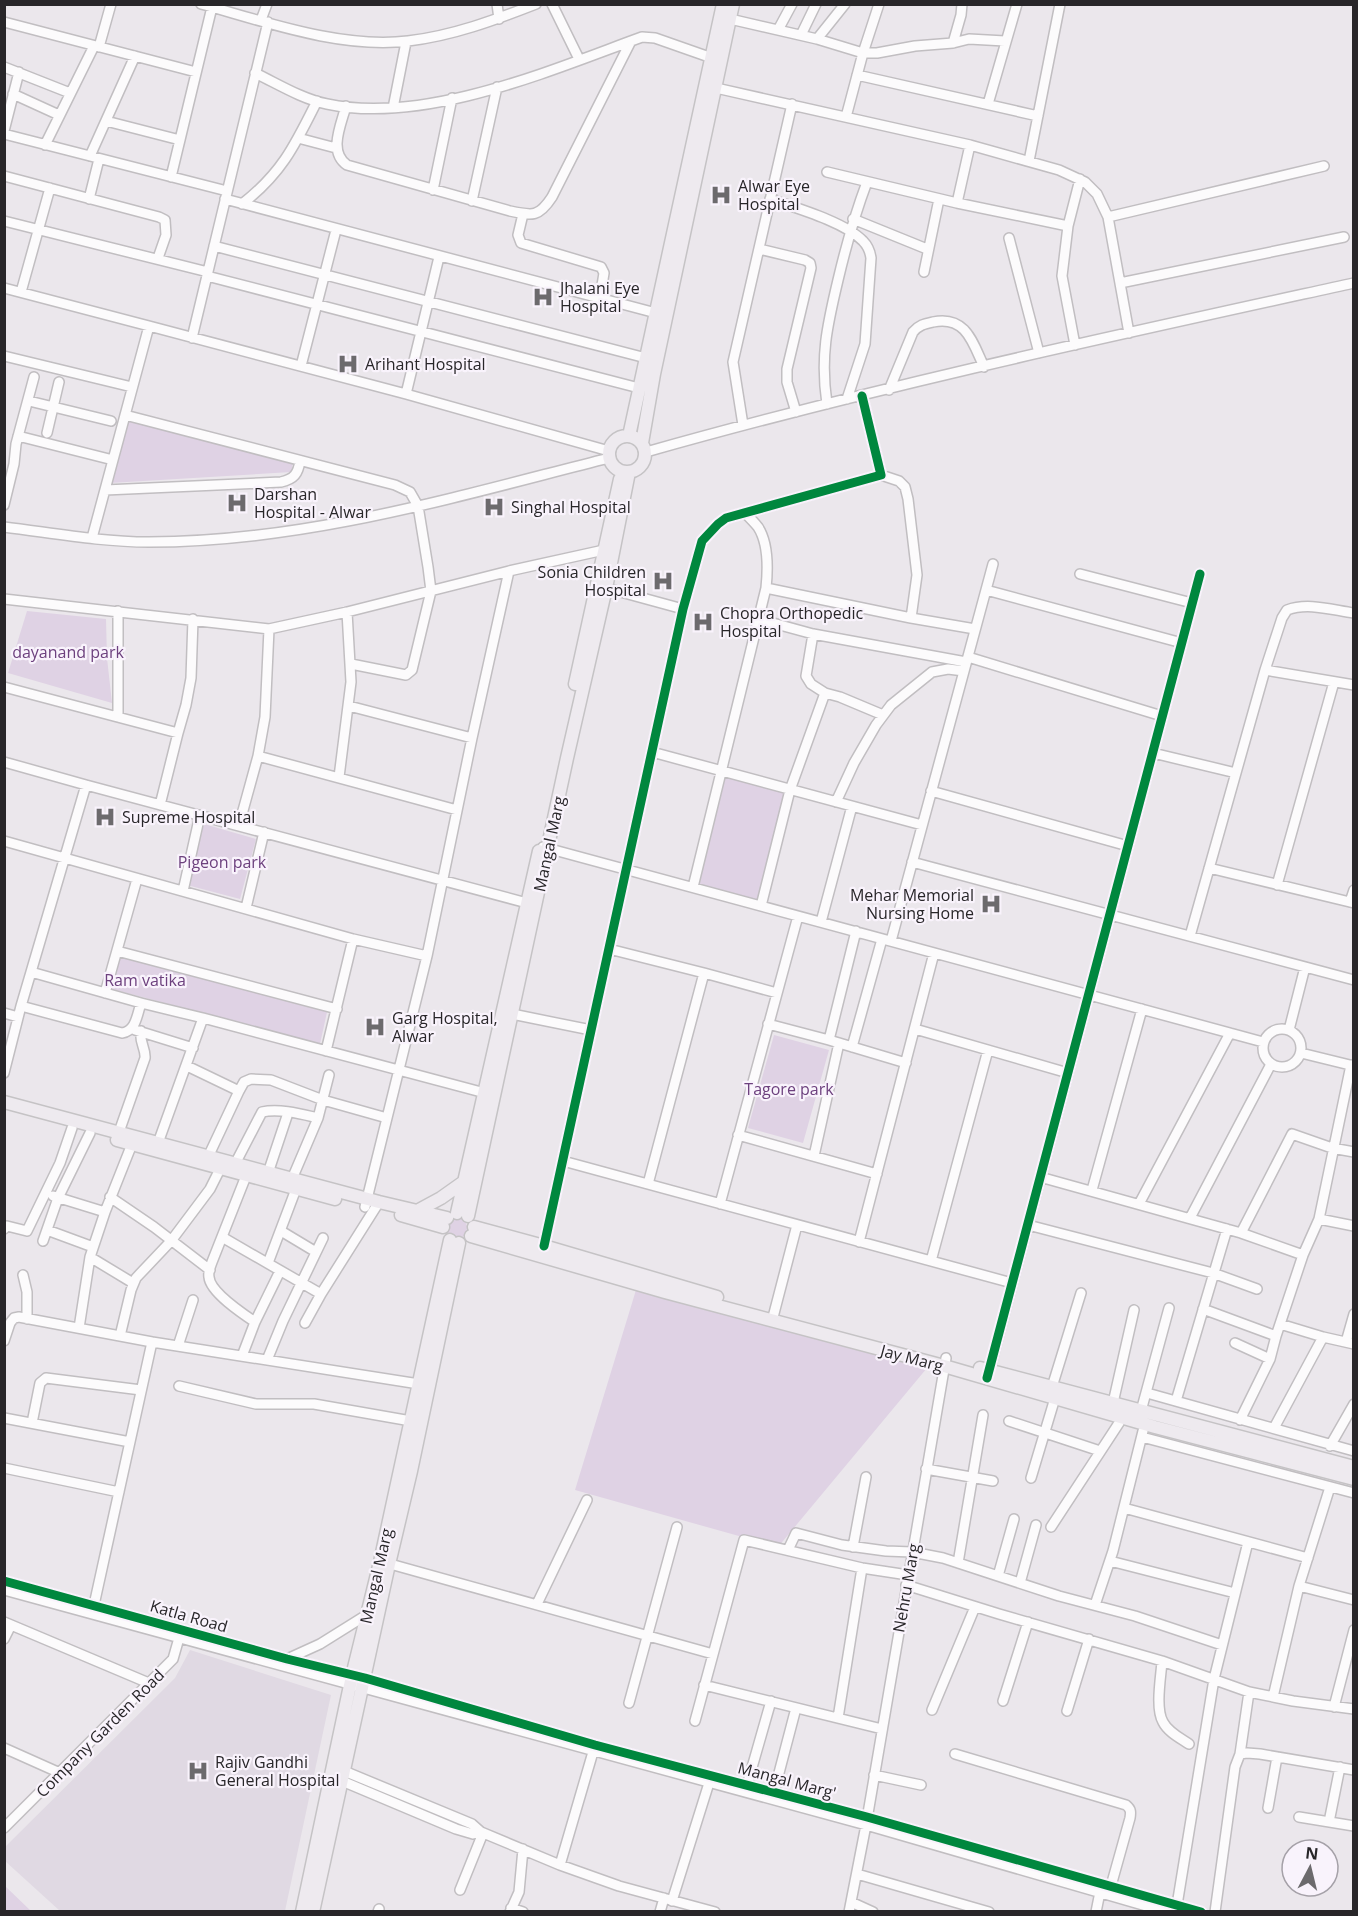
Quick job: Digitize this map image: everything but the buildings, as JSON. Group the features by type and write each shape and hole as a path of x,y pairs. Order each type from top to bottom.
{"main road":[{"path":"629,436 723,4"},
{"path":"644,448 638,440 629,436 616,440 609,454 614,467 625,472 638,470 642,465 654,374 733,4"},
{"name":"Mangal Marg","path":"460,1223 465,1181 485,1093 507,1013 527,903 544,847 604,550 625,472"},
{"name":"Mangal Marg","path":"460,1223 544,847 606,588 625,472"},
{"path":"4,1102 208,1156 268,1173 294,1184"},
{"path":"4,1110 246,1176 294,1184 460,1223"},
{"path":"417,1211 465,1181"},
{"path":"372,1204 417,1211 460,1223"},
{"path":"460,1223 464,1242 446,1237 460,1223"},
{"name":"Jay Marg","path":"460,1223 544,1246 773,1317"},
{"name":"Jay Marg","path":"460,1223 773,1317 988,1374 1121,1416 1353,1467"},
{"name":"Mangal Marg","path":"302,1911 385,1563 411,1421 454,1241"},
{"name":"Mangal Marg","path":"313,1911 343,1776 368,1614 411,1471 454,1241"},
{"name":"Jay Marg","path":"1053,1393 1113,1403 1142,1411 1152,1422 1353,1479"}],"street":[{"path":"45,145 96,46 111,4"},
{"path":"201,4 228,8 264,21 312,33 346,39 406,42 499,19 536,4"},
{"path":"192,338 255,73 267,4"},
{"path":"497,4 499,19"},
{"path":"552,4 579,59"},
{"path":"778,30 792,4"},
{"path":"801,35 816,4"},
{"path":"817,39 845,4"},
{"path":"846,117 862,53 879,4"},
{"path":"953,43 962,4"},
{"path":"988,104 1017,4"},
{"path":"1029,161 1060,4"},
{"path":"171,177 212,7"},
{"path":"730,19 817,39 862,53 877,53 969,39 1005,41"},
{"path":"4,22 196,72"},
{"path":"255,73 317,101 345,106 393,108 417,106 497,87 642,37 655,38 712,58"},
{"path":"345,106 336,148 338,156 347,165 472,201 533,215 540,213 552,197 631,41"},
{"path":"393,108 406,42"},
{"path":"89,199 95,157 106,121 135,56"},
{"path":"4,67 70,93"},
{"path":"19,72 4,133 171,177 226,195 242,204 656,314"},
{"path":"857,75 1038,116"},
{"path":"472,201 497,87"},
{"path":"716,88 970,145 1029,161 1080,179 1097,194 1108,217 1129,333"},
{"path":"13,94 59,115"},
{"path":"433,189 452,98"},
{"path":"242,204 278,171 317,101"},
{"path":"743,424 733,362 792,104"},
{"path":"106,121 180,140"},
{"path":"298,138 336,148"},
{"path":"957,203 970,145"},
{"path":"1108,217 1324,166"},
{"path":"827,172 939,199 1068,226"},
{"path":"4,176 165,220 166,235 158,258"},
{"path":"1075,345 1062,276 1068,226 1080,179"},
{"path":"827,404 824,379 826,333 853,219 867,182"},
{"path":"21,292 50,188"},
{"path":"770,199 823,218 850,231 863,240 869,249 871,258 865,344 848,399"},
{"path":"924,272 939,199"},
{"path":"523,214 518,236 521,243 601,267 604,273 600,298"},
{"path":"853,219 927,249"},
{"path":"4,221 158,258 317,305 639,388"},
{"path":"301,366 336,230"},
{"path":"1120,283 1344,237"},
{"path":"1008,238 1039,353"},
{"path":"214,246 646,358"},
{"path":"759,249 810,263 811,268 787,369 786,382 796,412"},
{"path":"406,394 439,257"},
{"path":"644,448 1039,353 1353,282"},
{"path":"6,291 21,292 406,394 609,454"},
{"path":"888,390 913,332 920,324 940,320 963,327 970,336 984,367"},
{"path":"92,538 149,326"},
{"path":"4,356 132,387"},
{"path":"4,505 14,464 9,452 18,436 34,377"},
{"path":"47,433 59,382"},
{"path":"862,396 881,475"},
{"path":"29,401 111,422"},
{"path":"125,415 405,489 413,496 418,506 431,591 410,674 351,664"},
{"path":"18,436 113,460"},
{"path":"4,527 92,538 151,542 248,537 298,531 418,506 609,454"},
{"path":"105,490 281,482 296,476 300,461"},
{"path":"544,1246 683,609 702,541 726,518 881,475 899,481 905,487 908,499 918,575 910,618"},
{"path":"693,887 766,588 767,560 764,546 758,528 745,513"},
{"path":"4,599 269,628 347,612 509,571 604,550"},
{"path":"852,1047 912,862 993,564"},
{"path":"305,1323 372,1204 387,1118 426,956 509,571"},
{"path":"1080,574 1192,603"},
{"path":"988,1374 1200,574"},
{"path":"606,588 683,609"},
{"path":"766,588 975,629"},
{"path":"986,590 1182,643"},
{"path":"1190,936 1265,670 1282,618 1287,610 1310,606 1353,614"},
{"path":"118,611 118,717"},
{"path":"339,777 349,706 351,664 347,612"},
{"path":"160,805 191,678 193,619"},
{"path":"758,619 813,634 966,664 1162,716"},
{"path":"239,825 258,756 266,706 269,628"},
{"path":"813,634 806,676 811,684 825,693 883,715"},
{"path":"836,802 854,763 891,705 932,672 966,664"},
{"path":"1265,670 1353,685"},
{"path":"1277,885 1334,682"},
{"path":"4,687 178,733"},
{"path":"761,906 790,790 825,693"},
{"path":"349,706 472,738"},
{"path":"652,752 922,825"},
{"path":"1153,753 1236,773"},
{"path":"258,756 457,810"},
{"path":"4,762 527,903"},
{"path":"4,1073 21,1006 86,785"},
{"path":"931,791 1128,846"},
{"path":"821,922 852,806"},
{"path":"183,891 200,815"},
{"path":"246,908 264,832"},
{"path":"4,841 352,939 426,956"},
{"path":"544,847 1263,1042"},
{"path":"912,862 1353,980"},
{"path":"1209,868 1352,903 1353,890"},
{"path":"105,993 137,879"},
{"path":"720,1204 798,916"},
{"path":"829,1040 856,931"},
{"path":"327,1051 352,939"},
{"path":"609,949 777,993"},
{"path":"117,951 337,1009"},
{"path":"859,1242 934,953"},
{"path":"1289,1030 1305,967"},
{"path":"31,972 485,1093"},
{"path":"648,1184 704,973"},
{"path":"118,1132 146,1054 136,1030 141,1003"},
{"path":"21,1006 122,1033 136,1030 193,1048"},
{"path":"1092,1190 1142,1009"},
{"path":"4,1013 18,1017"},
{"path":"507,1013 591,1030"},
{"path":"158,1143 203,1018"},
{"path":"768,1024 906,1063"},
{"path":"1282,1028 1289,1030 1298,1037 1300,1053 1292,1065 1285,1067 1271,1064 1265,1058 1262,1050 1263,1042 1270,1032 1282,1028"},
{"path":"915,1029 1068,1073"},
{"path":"1139,1204 1230,1033"},
{"path":"814,1156 839,1043"},
{"path":"931,1261 988,1050"},
{"path":"1240,1420 1270,1359 1304,1255 1319,1219 1332,1148 1352,1066 1300,1053"},
{"path":"1190,1218 1271,1064"},
{"path":"187,1066 239,1091"},
{"path":"268,1263 281,1231 294,1184 318,1118 329,1074"},
{"path":"208,1156 244,1082 251,1079 271,1080 323,1100 387,1118"},
{"path":"235,1164 262,1112 269,1110 318,1118"},
{"path":"268,1173 288,1113"},
{"path":"4,1230 8,1226 27,1231 60,1162 72,1128"},
{"path":"43,1241 58,1198 90,1133"},
{"path":"1241,1233 1292,1134 1332,1148 1353,1152"},
{"path":"738,1135 877,1174"},
{"path":"79,1328 92,1252 110,1197 132,1144"},
{"path":"562,1161 1012,1283"},
{"path":"120,1336 133,1283 171,1241 204,1198 220,1169"},
{"path":"246,1176 210,1270 209,1280 230,1303 255,1322"},
{"path":"1040,1177 1241,1233 1304,1255"},
{"path":"44,1194 105,1212"},
{"path":"110,1197 149,1223 210,1270"},
{"path":"1319,1219 1353,1226"},
{"path":"773,1317 797,1225"},
{"path":"1028,1225 1213,1273 1257,1289"},
{"path":"1176,1401 1227,1229"},
{"path":"47,1230 92,1252 133,1283"},
{"path":"281,1231 316,1252"},
{"path":"222,1237 321,1294"},
{"path":"267,1360 323,1238"},
{"path":"242,1356 255,1322 280,1271"},
{"path":"23,1275 27,1292 27,1319"},
{"path":"1031,1478 1081,1293"},
{"path":"178,1346 193,1300"},
{"path":"1142,1411 1168,1308"},
{"path":"1203,1309 1276,1336"},
{"path":"1113,1403 1134,1310"},
{"path":"1280,1324 1350,1343 1353,1314"},
{"path":"4,1341 10,1323 9,1316 152,1342 419,1384"},
{"path":"1274,1428 1323,1337"},
{"path":"99,1609 119,1492 152,1342"},
{"path":"1235,1343 1270,1359"},
{"name":"Nehru Marg","path":"850,1907 945,1362"},
{"path":"32,1423 40,1383 46,1378 141,1390"},
{"path":"179,1386 256,1404 314,1404 411,1421"},
{"path":"1147,1393 1353,1451"},
{"path":"1330,1446 1353,1404"},
{"path":"958,1563 983,1415"},
{"path":"1051,1527 1119,1424 1121,1416"},
{"path":"4,1418 130,1442"},
{"path":"1009,1421 1100,1451"},
{"path":"1095,1605 1110,1561 1142,1437 1152,1422"},
{"path":"1142,1437 1353,1493"},
{"path":"4,1468 119,1492"},
{"path":"926,1469 993,1481"},
{"path":"854,1547 866,1478"},
{"path":"1273,1697 1299,1586 1330,1486"},
{"path":"537,1604 587,1500"},
{"path":"1124,1508 1308,1558"},
{"path":"998,1576 1014,1519"},
{"path":"1020,1583 1036,1525"},
{"path":"629,1703 677,1527"},
{"path":"788,1550 796,1533 854,1547 912,1552 958,1563 1059,1596 1135,1616 1222,1645"},
{"path":"695,1721 744,1540 907,1580 975,1606 1162,1660 1249,1692 1353,1709"},
{"path":"1177,1905 1214,1679 1248,1542"},
{"path":"1110,1561 1235,1593"},
{"path":"385,1563 648,1634 713,1654"},
{"path":"838,1718 862,1568"},
{"name":"Katla Road","path":"4,1581 358,1682"},
{"path":"1299,1586 1353,1600"},
{"name":"Katla Road","path":"4,1590 99,1609"},
{"path":"932,1710 975,1606"},
{"path":"287,1659 320,1644 368,1614"},
{"path":"1002,1701 1028,1622"},
{"path":"4,1639 8,1624 150,1684"},
{"path":"1334,1707 1353,1630"},
{"name":"Katla Road","path":"181,1633 287,1659 358,1682"},
{"name":"Company Garden Road","path":"4,1828 173,1659 181,1633"},
{"path":"1067,1711 1089,1640"},
{"path":"1162,1660 1160,1702 1162,1720 1169,1729 1189,1744"},
{"name":"Mangal Marg'","path":"358,1682 774,1792 1105,1890 1201,1911"},
{"path":"704,1685 882,1729"},
{"path":"1215,1911 1235,1767 1240,1754 1249,1692"},
{"path":"747,1785 771,1701"},
{"path":"444,1706 592,1752 866,1821"},
{"path":"774,1792 796,1708"},
{"path":"4,1748 60,1773"},
{"path":"560,1865 592,1752"},
{"path":"1240,1754 1247,1752 1353,1770"},
{"path":"956,1754 1126,1805 1131,1812 1096,1911"},
{"path":"1268,1808 1277,1757"},
{"path":"1329,1822 1340,1767"},
{"path":"874,1775 921,1785"},
{"path":"343,1776 472,1824 482,1832 560,1865 619,1886 715,1911"},
{"path":"660,1911 668,1900 709,1783"},
{"path":"1299,1817 1353,1826"},
{"path":"460,1890 482,1832"},
{"path":"523,1849 519,1892 510,1910 523,1911"},
{"path":"857,1874 989,1911"},
{"path":"1105,1890 1167,1911"},
{"path":"850,1907 873,1911"}],"shaded area":[{"name":"Rajiv Gandhi General Hospital","path":"190,1650 331,1695 285,1911 60,1911 5,1861 5,1847 175,1678"}],"green space":[{"path":"129,421 293,463 291,472 110,483 113,460"},
{"name":"dayanand park","path":"27,611 106,619 112,703 8,673"},
{"path":"724,775 786,793 758,903 699,884"},
{"name":"Pigeon park","path":"204,824 256,839 240,899 187,885"},
{"name":"Ram vatika","path":"117,955 327,1012 320,1044 108,988"},
{"name":"Tagore park","path":"774,1035 829,1050 803,1143 748,1128"},
{"path":"455,1216 463,1220 467,1228 463,1236 455,1240 447,1236 443,1228 447,1220"},
{"path":"636,1290 927,1368 778,1547 575,1490"},
{"path":"5,1886 31,1911 5,1911"}],"cycle path":[{"path":"544,1246 683,609 702,541 726,518 881,475 862,396"},
{"path":"987,1378 1200,574"},
{"path":"4,1581 287,1659 365,1678 595,1745 867,1817 1201,1912"}],"place":[{"name":"Alwar Eye Hospital","path":"721,195"},
{"name":"Jhalani Eye Hospital","path":"543,297"},
{"name":"Arihant Hospital","path":"348,364"},
{"name":"Darshan Hospital - Alwar","path":"237,503"},
{"name":"Singhal Hospital","path":"494,507"},
{"name":"Sonia Children Hospital","path":"663,581"},
{"name":"Chopra Orthopedic Hospital","path":"703,622"},
{"name":"Supreme Hospital","path":"105,817"},
{"name":"Mehar Memorial Nursing Home","path":"991,904"},
{"name":"Garg Hospital, Alwar","path":"375,1027"},
{"name":"Rajiv Gandhi General Hospital","path":"198,1771"}]}
